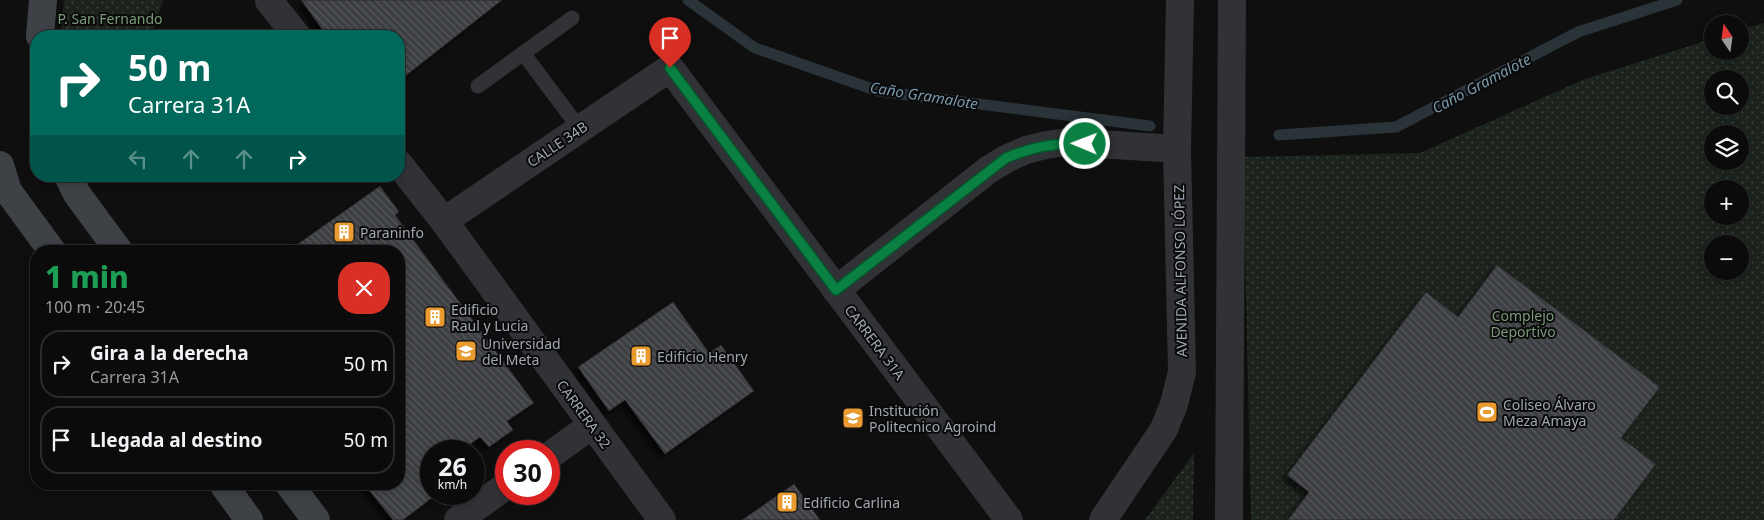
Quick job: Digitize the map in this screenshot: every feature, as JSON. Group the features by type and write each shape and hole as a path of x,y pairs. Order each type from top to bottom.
{"main road":[{"path":"40,30 43,0"},
{"path":"0,165 4,187 48,245"},
{"path":"71,182 77,194 115,245"},
{"path":"228,490 250,520"},
{"path":"294,490 316,520"}],"street":[{"name":"AVENIDA ALFONSO LÓPEZ","path":"1103,520 1127,487 1164,429 1174,404 1182,372 1177,149 1180,0"},
{"path":"1229,520 1232,0"},
{"path":"269,1 292,30"},
{"name":"CALLE 34B","path":"444,221 670,68"},
{"name":"CARRERA 31A","path":"670,68 1009,520"},
{"path":"836,290 1006,158 1026,150 1067,142 1177,149"},
{"name":"CARRERA 32","path":"405,172 444,221 662,520"},
{"path":"560,448 592,425"},
{"path":"458,520 495,494"}],"lane":[{"path":"478,86 572,18"},
{"path":"523,53 580,129"}],"green space":[{"name":"P. San Fernando","path":"64,0 163,0 153,30 62,30"},
{"name":"Complejo Deportivo","path":"1764,23 1764,520 1251,520 1243,157 1420,153 1582,80 1704,42 1704,60 1749,60 1749,27"},
{"path":"1194,453 1193,520 1145,520"}],"building":[{"path":"301,0 502,0 405,76 405,30 323,30"},
{"name":"Edificio Raul y Lucia","path":"380,186 399,212 395,215 534,403 507,421 513,430 499,440 495,440 495,443 489,447 485,440 480,437 476,440 420,440 420,505 423,505 403,520 393,520 369,490 405,490 405,245 296,245"},
{"name":"Coliseo Álvaro Meza Amaya","path":"1497,265 1660,387 1621,438 1656,464 1614,520 1288,520 1309,492 1287,475 1426,292 1458,317"},
{"path":"673,302 709,353 721,345 754,391 665,454 625,400 609,411 578,367"},
{"name":"Edificio Carlina","path":"794,484 820,520 742,520"}],"waterway":[{"name":"Caño Gramalote","path":"688,0 755,48 878,91 1150,126"},
{"name":"Caño Gramalote","path":"1279,135 1396,127 1578,32 1677,0"}],"place":[{"name":"Paraninfo","path":"344,232"},
{"name":"Edificio Raul y Lucia","path":"435,317"},
{"name":"Universidad del Meta","path":"466,351"},
{"name":"Edificio Henry","path":"641,356"},
{"name":"Coliseo Álvaro Meza Amaya","path":"1487,412"},
{"name":"Institución Politecnico Agroind","path":"853,418"},
{"name":"Edificio Carlina","path":"787,502"}],"route":[{"path":"670,68 836,290 988,170 1006,158 1046,145 1067,142 1085,144"}]}
